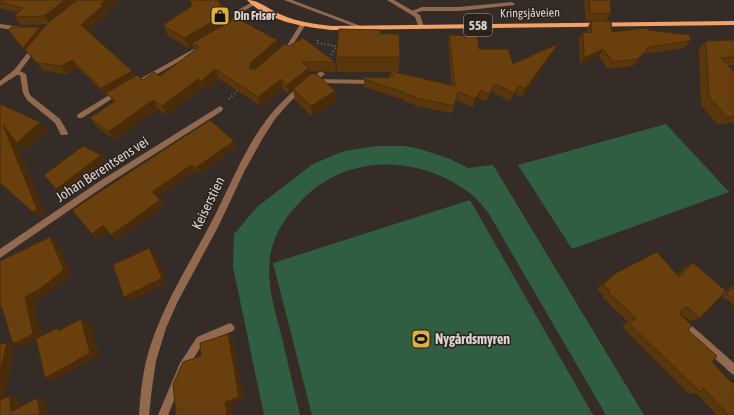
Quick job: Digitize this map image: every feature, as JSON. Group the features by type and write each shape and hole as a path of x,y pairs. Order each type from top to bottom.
{"main road":[{"name":"Kringsjåveien","path":"252,2 281,18 303,24 332,28 734,23"}],"street":[{"path":"287,0 363,28"},
{"path":"390,0 412,12 419,19 421,27"},
{"name":"Kringsjåveien","path":"227,31 231,28 240,11 252,2"},
{"name":"Kringsjåveien","path":"412,12 422,9 458,9 512,4"},
{"path":"277,57 290,45 303,24"},
{"path":"0,26 30,29"},
{"path":"80,116 210,41"},
{"path":"0,84 16,72 39,42"},
{"path":"16,72 23,74 26,93 58,121 64,133"},
{"name":"Keiserstien","path":"144,415 148,368 154,348 188,270 215,224 237,176 271,118 287,100 322,74"},
{"path":"310,82 380,82"},
{"name":"Johan Berentsens vei","path":"0,254 103,183 220,109"},
{"path":"677,317 734,370"},
{"path":"163,415 182,366 200,340 230,328"}],"path":[{"path":"317,43 336,46 322,74"},
{"path":"220,109 244,85"}],"green space":[{"path":"666,124 729,192 572,249 518,165"},
{"name":"Nygårdsmyren","path":"376,146 405,146 420,149 450,159 468,168 493,165 644,415 606,415 489,214 476,198 451,181 429,172 407,166 384,164 362,167 340,174 319,185 296,206 286,218 275,238 269,263 270,285 300,415 264,415 233,267 234,234 257,207 313,164 344,151"},
{"name":"Nygårdsmyren","path":"470,200 593,415 312,415 273,263"}],"building":[{"path":"0,0 65,0 44,16 14,17 23,8 0,2"},
{"path":"77,0 105,0 100,4 103,5 81,25 132,71 101,88 72,60 61,66 37,63 25,50 50,21"},
{"path":"190,0 218,0 223,10 226,12 224,15 184,38 163,25 192,6"},
{"path":"589,0 610,0 611,13 590,13"},
{"path":"233,16 277,40 250,63 250,69 256,69 284,44 289,46 303,38 335,62 302,62 309,68 287,85 281,79 258,97 215,69 201,81 198,79 162,106 153,100 108,132 90,118 115,101 106,93 137,75 143,80 154,72 160,76 199,47 192,43 231,21"},
{"path":"591,21 611,21 612,32 646,28 648,30 690,35 690,41 649,47 638,59 613,62 603,49 584,58 583,32 592,33"},
{"path":"11,27 40,27 23,48 8,30"},
{"path":"339,29 380,30 380,34 399,34 400,57 336,57"},
{"path":"449,35 477,36 479,49 508,49 513,64 558,44 525,89 519,86 514,93 495,84 489,94 481,90 475,99 458,92 454,106 416,98 405,94 406,93 364,79 365,77 388,78 393,75 390,71 455,86"},
{"path":"734,40 734,57 721,58 734,72 734,116 727,117 709,97 706,41"},
{"path":"311,74 317,74 335,91 311,106 293,89"},
{"path":"0,104 40,122 17,143 3,125 37,209 33,212 0,183 0,150 2,149 0,148"},
{"path":"210,120 234,141 195,168 191,165 152,192 160,200 111,235 103,225 92,234 72,210"},
{"path":"83,146 101,155 56,189 44,175"},
{"path":"50,237 64,270 41,288 25,297 33,334 13,344 0,302 0,261"},
{"path":"149,248 162,278 124,297 113,265"},
{"path":"657,252 679,277 693,263 726,291 700,318 687,307 682,309 680,314 692,326 688,330 717,356 712,362 734,385 734,415 729,415 703,388 700,392 629,323 636,318 609,293 610,291 603,285 616,273"},
{"path":"734,287 734,300 727,294"},
{"path":"81,319 90,353 45,378 36,339 57,328 58,331"},
{"path":"228,334 239,397 225,402 227,415 176,415 173,384 183,362 201,356 200,343"},
{"path":"7,343 0,371 0,344"},
{"path":"9,396 11,412 37,398 40,415 0,415 0,400"}],"place":[{"name":"Din Frisør","path":"220,16"},
{"name":"Nygårdsmyren","path":"421,339"}]}
